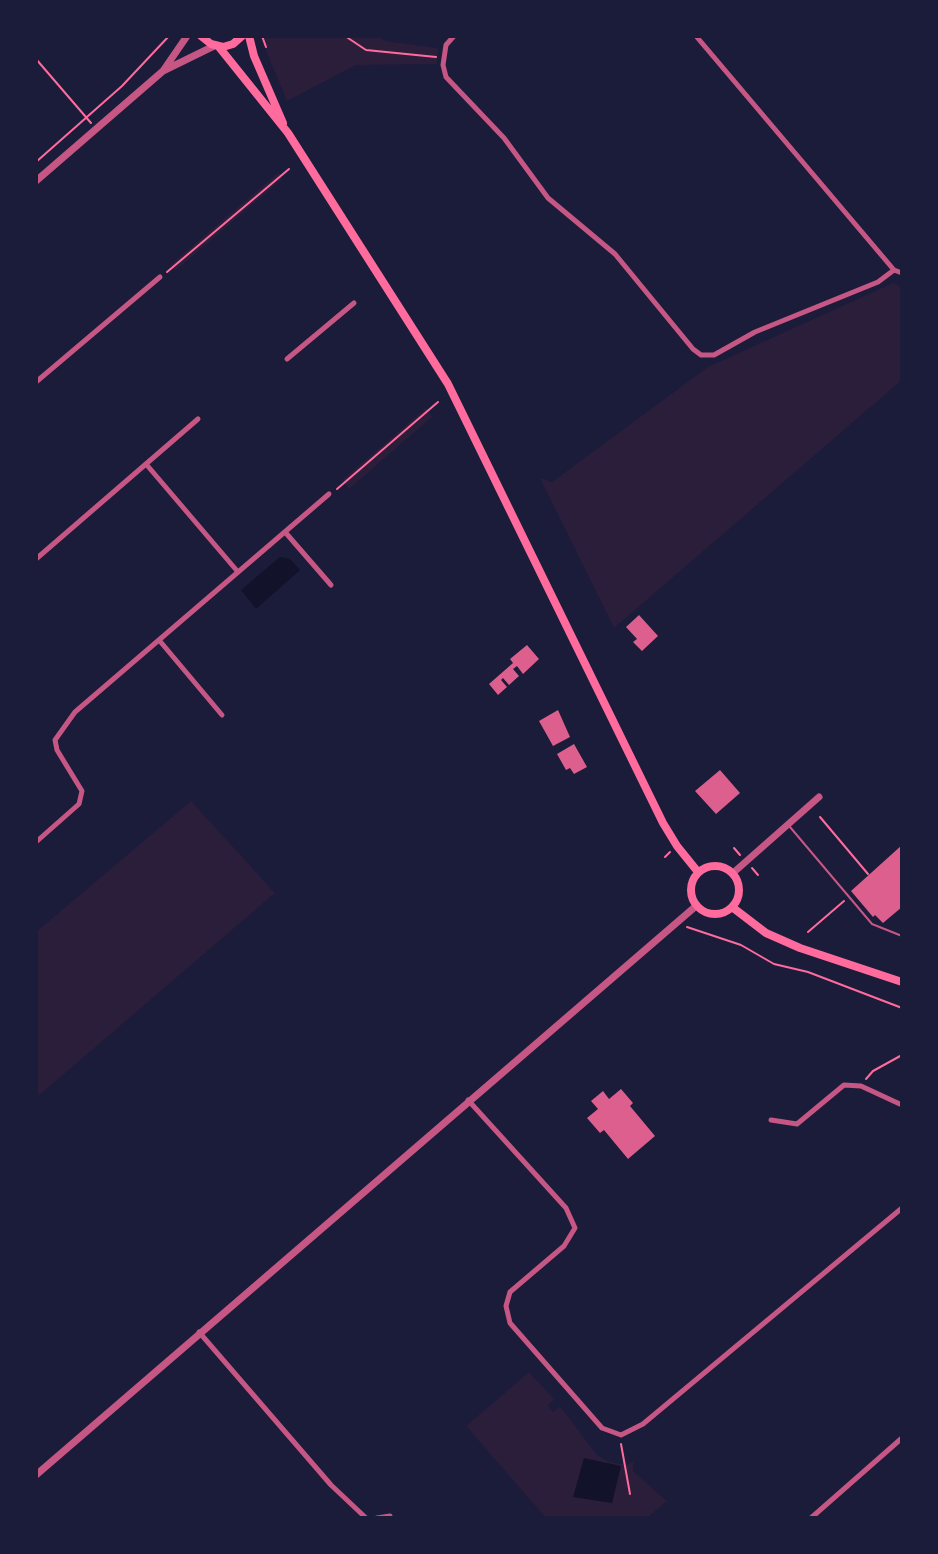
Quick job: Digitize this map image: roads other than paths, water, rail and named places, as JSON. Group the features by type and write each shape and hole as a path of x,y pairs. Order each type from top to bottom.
{"main road":[{"path":"201,36 216,46 288,133 448,384 663,823 677,846 698,872"},
{"path":"216,46 232,44 242,36"},
{"path":"249,36 254,56 288,133"},
{"path":"712,866 720,866 732,873 739,886 736,901 732,907 718,914 702,911 696,906 690,892 698,872 712,866"},
{"path":"732,907 766,933 792,945 902,982"}],"street":[{"path":"36,181 163,71 187,36"},
{"path":"454,36 446,45 443,65 446,77 504,138 548,198 615,255 693,349 701,355 714,356 754,332 878,282 894,270"},
{"path":"696,36 894,270 902,273"},
{"path":"163,71 216,46"},
{"path":"36,382 160,277"},
{"path":"287,359 354,303"},
{"path":"36,559 198,419"},
{"path":"146,464 238,572"},
{"path":"36,842 79,804 82,791 57,750 55,740 75,712 329,494"},
{"path":"285,532 331,585"},
{"path":"159,640 222,715"},
{"path":"732,873 819,797"},
{"path":"36,1475 199,1332 696,906"},
{"path":"771,1120 796,1124 844,1084 861,1086 902,1105"},
{"path":"468,1101 566,1208 575,1228 564,1246 510,1292 506,1306 510,1323 602,1428 621,1435 643,1424 902,1208"},
{"path":"199,1332 331,1485 366,1518"},
{"path":"811,1518 902,1438"},
{"path":"377,1518 390,1516"}],"lane":[{"path":"788,824 872,924 902,936"}]}
